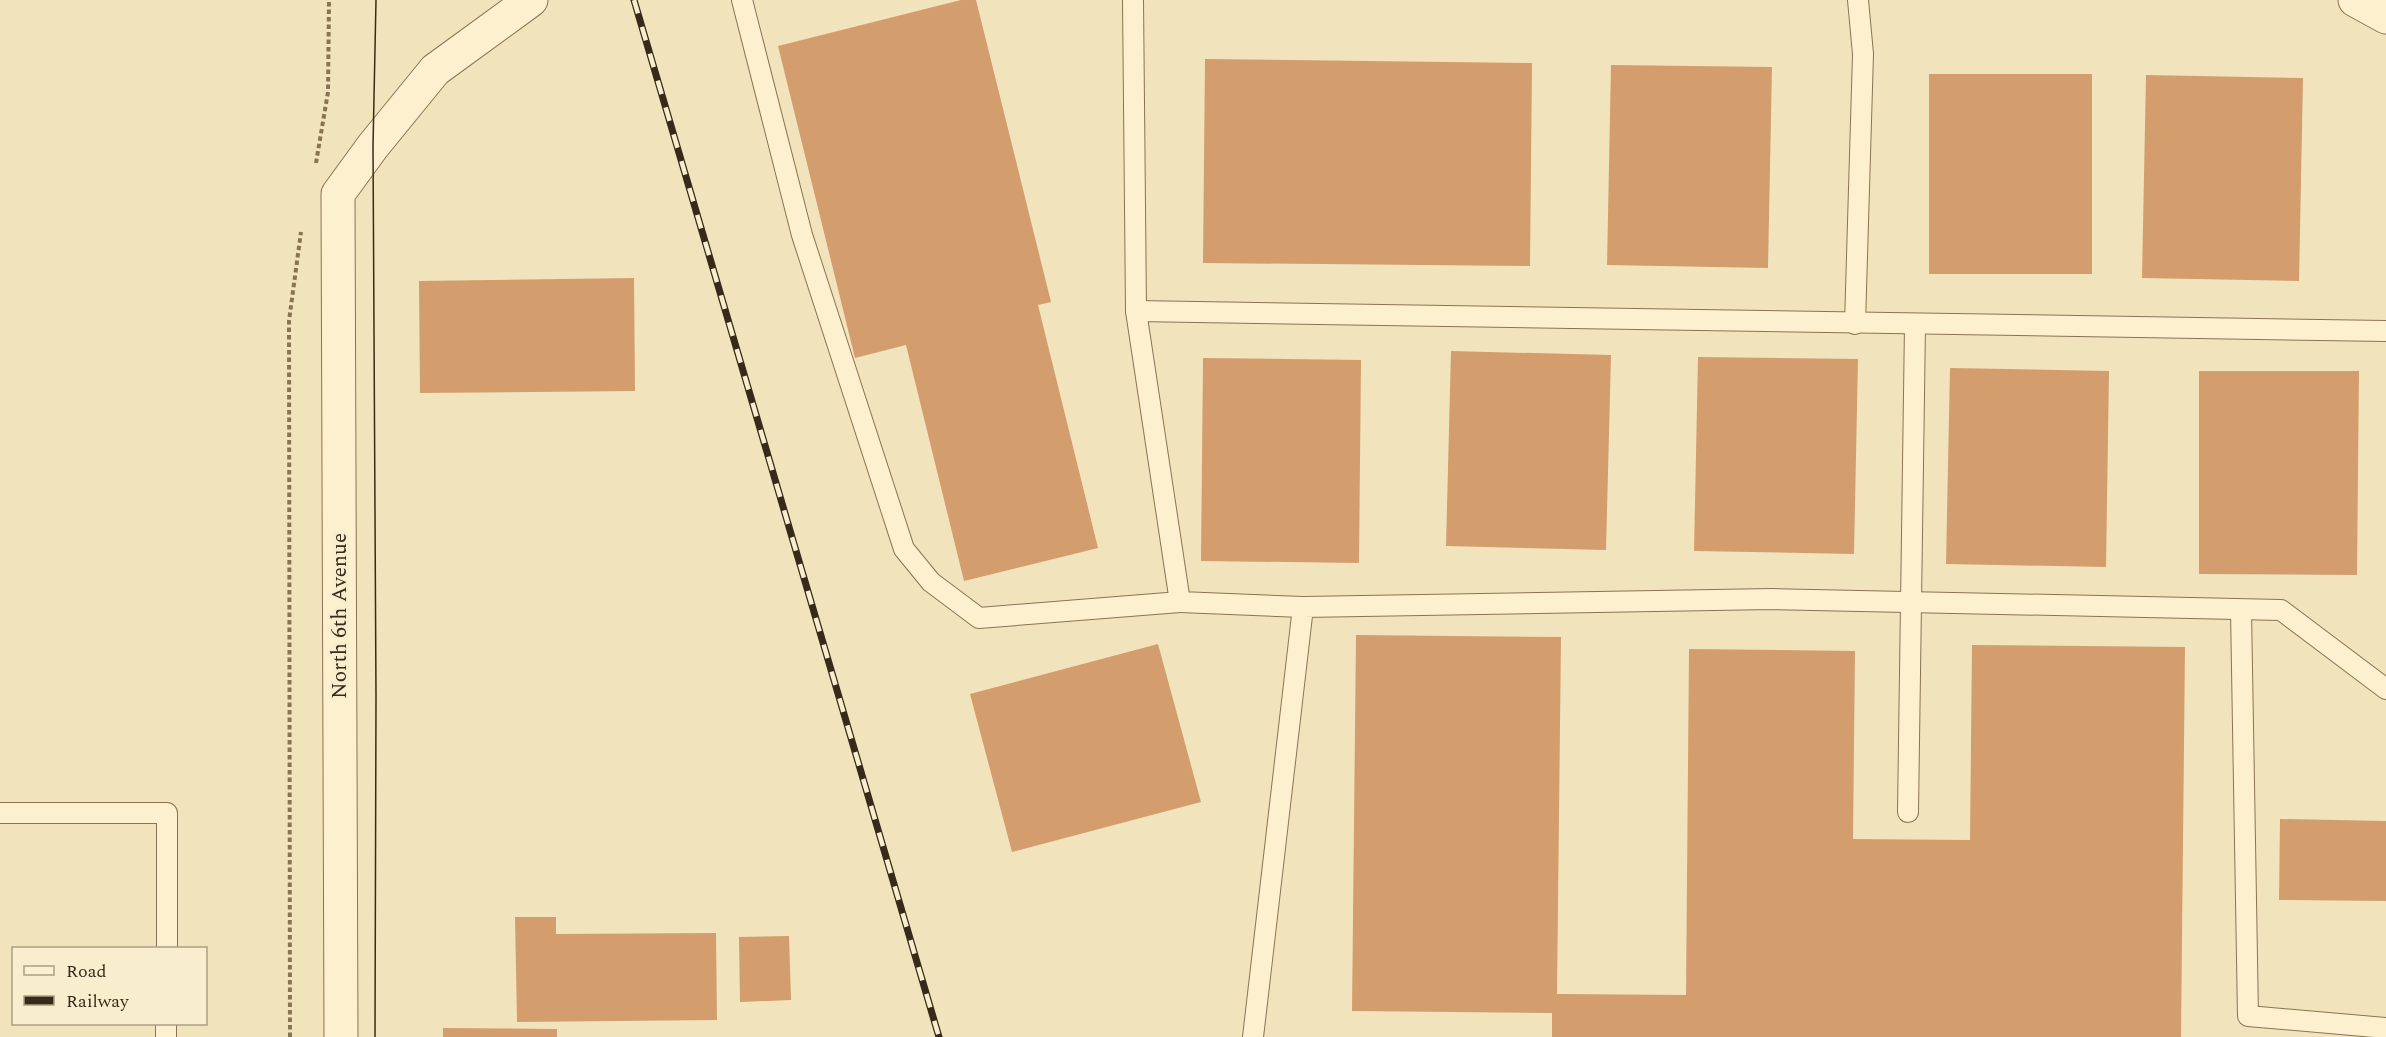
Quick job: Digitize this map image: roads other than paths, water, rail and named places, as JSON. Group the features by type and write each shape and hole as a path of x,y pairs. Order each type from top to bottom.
{"street":[{"name":"North 6th Avenue","path":"341,1037 338,194 373,146 435,70 531,0"},
{"path":"2355,0 2386,17"}],"lane":[{"path":"742,0 802,235 904,549 932,582 979,618 1180,602 1303,608 1772,599 2282,610 2386,689"},
{"path":"1133,0 1136,311 1180,602"},
{"path":"1855,324 1863,54 1858,0"},
{"path":"1136,311 2386,331"},
{"path":"1908,812 1915,325"},
{"path":"1253,1037 1303,608"},
{"path":"2241,610 2248,1017 2386,1028"},
{"path":"0,813 167,813 167,947"}],"tram line":[{"path":"375,1037 373,146 376,0"}],"railway":[{"path":"634,0 939,1037"}]}
